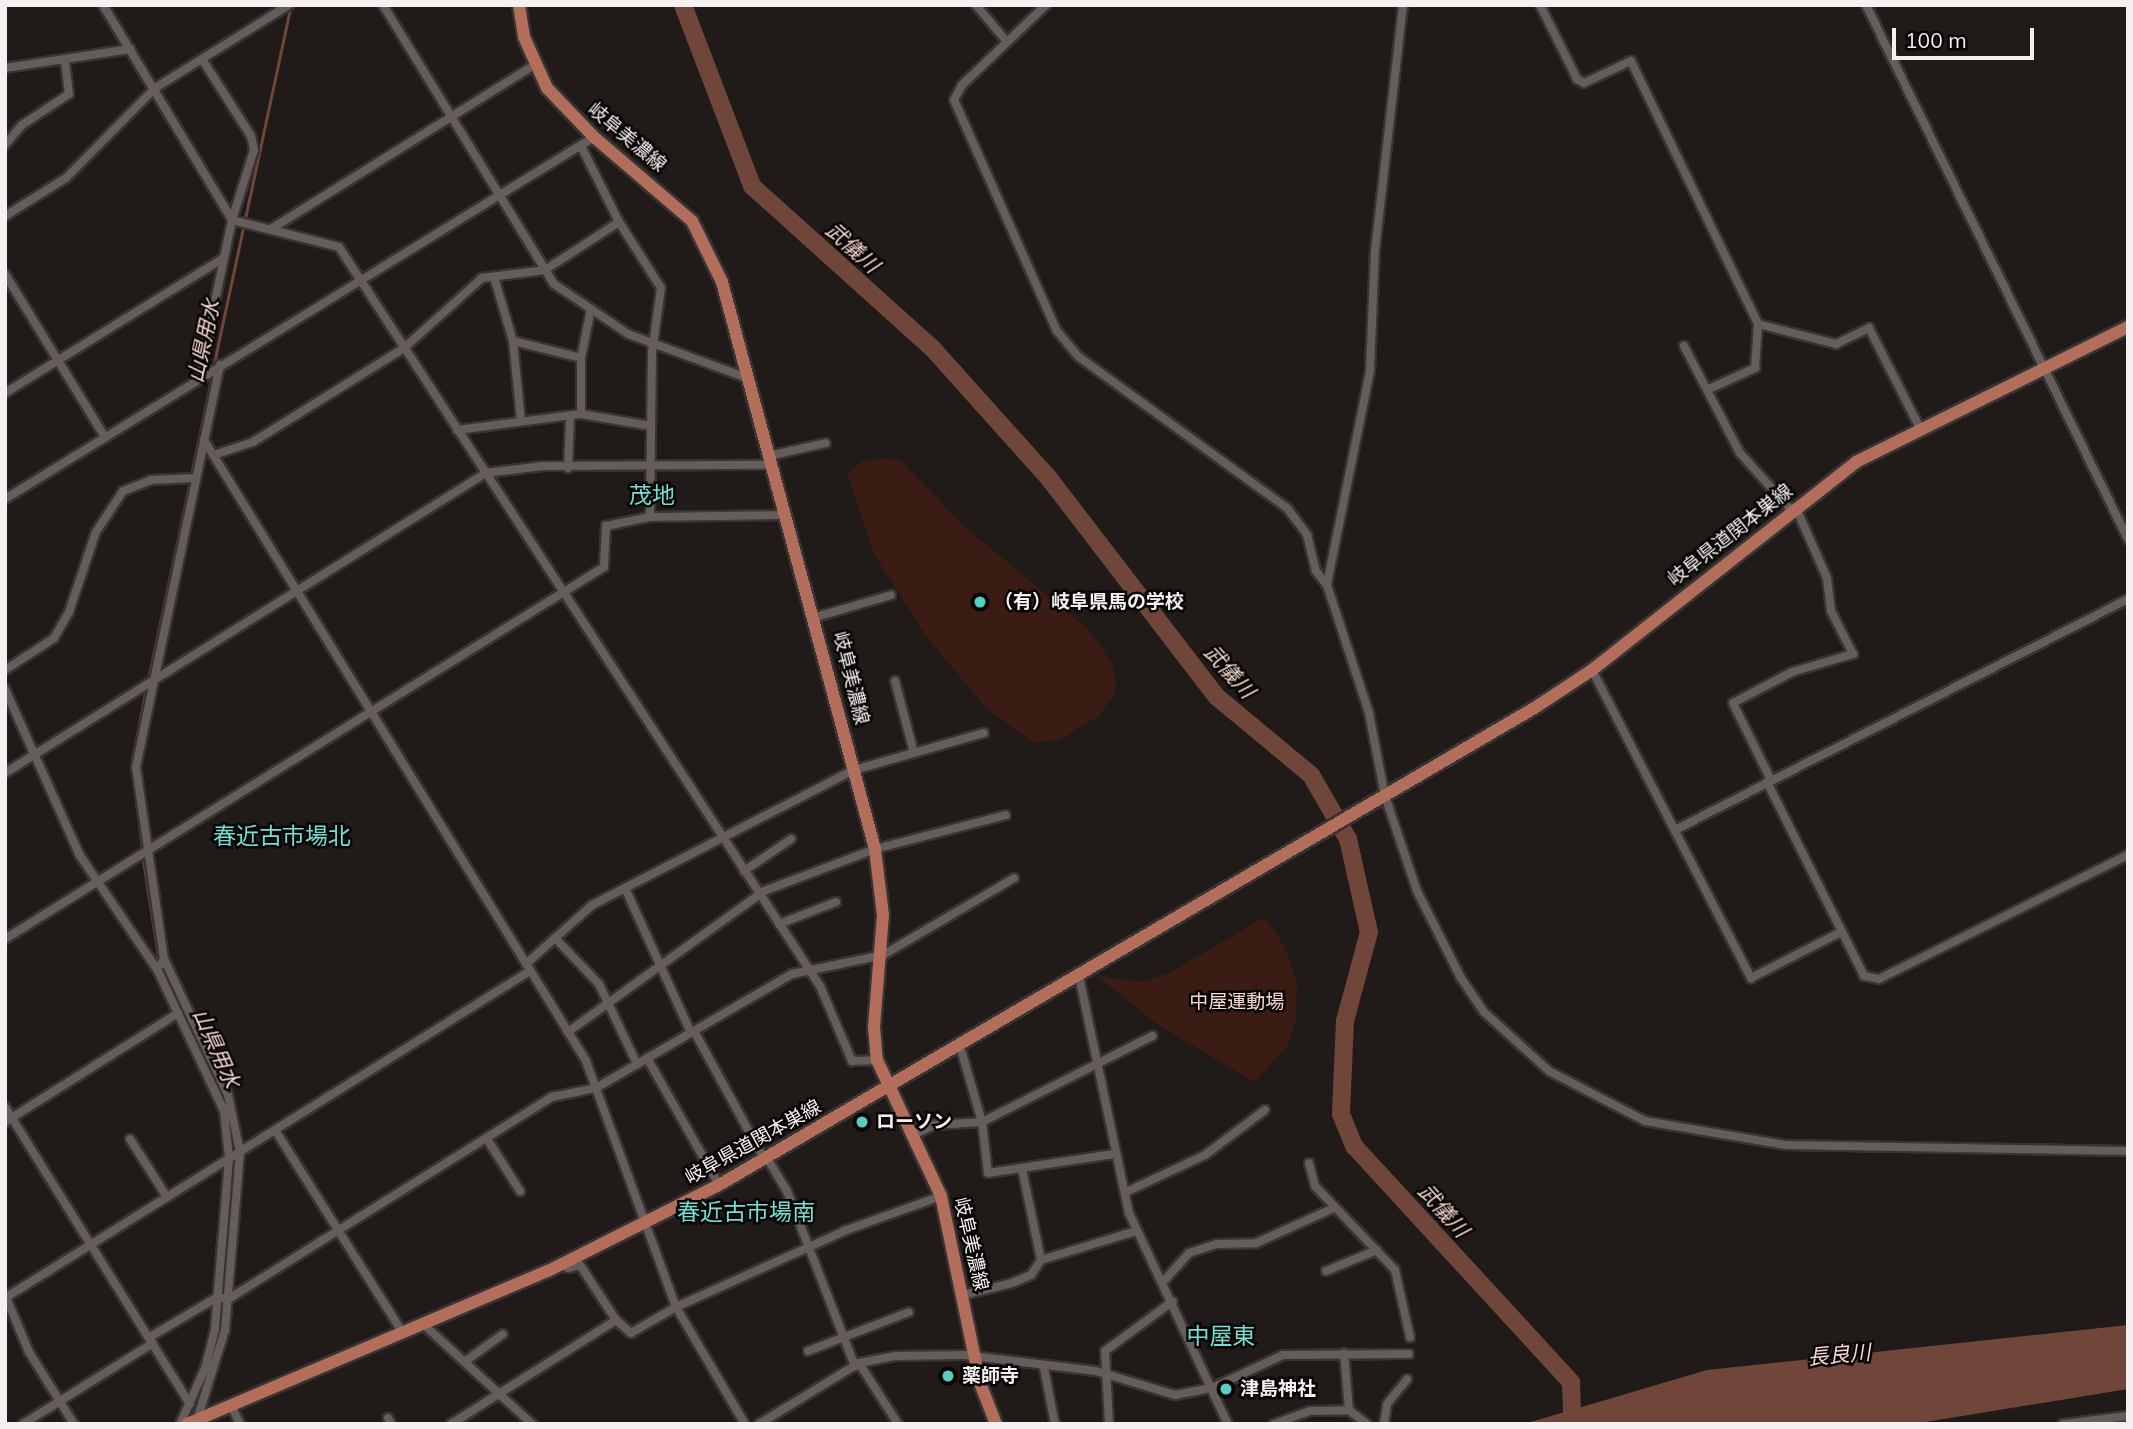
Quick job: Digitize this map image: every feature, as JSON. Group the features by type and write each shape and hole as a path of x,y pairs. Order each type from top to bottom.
{"main road":[{"name":"岐阜美濃線","path":"519,5 534,65 558,103 594,137 672,199 707,243 816,617 875,849 883,955 874,1027 877,1060 887,1089 941,1196 975,1360 996,1424"},
{"name":"岐阜県道関本巣線","path":"192,1413 232,1407 403,1334 563,1264 719,1185 1380,799 1592,670 1856,462 2128,327"}],"street":[{"path":"103,5 235,220 339,247 808,968 852,1061 877,1060"},
{"path":"383,5 554,284 654,345 747,378"},
{"path":"976,5 1007,42"},
{"path":"1046,5 957,90 954,100 1057,331 1079,357 1287,508 1307,535 1316,571 1327,585 1369,713 1380,799 1417,891 1483,1012 1549,1071 1645,1121 1785,1145 2128,1152"},
{"path":"1327,585 1370,371 1375,250 1403,5"},
{"path":"1540,5 1577,79 1584,83 1631,61 1758,324 1755,368 1709,389"},
{"path":"1866,5 2128,539"},
{"path":"5,216 66,178 155,88 287,7"},
{"path":"5,68 131,49"},
{"path":"5,145 22,125 69,94 65,59"},
{"path":"202,59 254,144 241,206 224,258 203,375"},
{"path":"271,229 534,65"},
{"path":"5,499 594,137"},
{"path":"581,146 619,222 661,288 654,345 650,517"},
{"path":"214,455 253,442 404,348 482,278 545,270 619,222"},
{"path":"5,393 224,258"},
{"path":"5,274 105,437"},
{"path":"494,277 513,341 521,421"},
{"path":"581,414 581,358 591,309"},
{"path":"1758,324 1836,344 1869,328 1921,429"},
{"path":"513,341 581,358"},
{"path":"1684,346 1709,389 1740,453 1794,509 1827,578 1830,611 1853,654 1792,672 1733,703 1864,976 1879,979 2128,855"},
{"path":"192,1413 222,1299 240,1152 228,1095 164,959 136,767 218,366"},
{"path":"457,430 521,421 570,418 581,414 651,426"},
{"path":"568,468 570,418"},
{"path":"204,440 568,1032 596,1088 676,1307 745,1424"},
{"path":"5,773 486,474 568,468 769,461 826,443"},
{"path":"5,670 54,638 69,612 96,532 122,491 151,480 196,478"},
{"path":"5,939 562,590 604,567 607,526 650,517 785,515"},
{"path":"816,617 891,596"},
{"path":"1675,830 2128,599"},
{"path":"1592,670 1751,978 1841,932"},
{"path":"895,681 914,753"},
{"path":"5,688 34,755 98,882 157,969 224,1111 229,1157 217,1368 192,1413 180,1424"},
{"path":"74,1424 29,1352 5,1297 275,1130 528,967 592,905 854,770 984,733"},
{"path":"568,1032 656,965 759,894 875,849 1006,815"},
{"path":"744,871 791,839"},
{"path":"23,1424 152,1340 338,1231 552,1097 596,1088 808,968 883,955 1014,878"},
{"path":"625,888 656,965 765,1158 787,1191 857,1365 898,1424"},
{"path":"779,924 836,902"},
{"path":"555,938 608,1000 638,1064"},
{"path":"157,969 164,959"},
{"path":"1079,976 1100,1066 1114,1154 1136,1231 1173,1301 1228,1424"},
{"path":"9,1119 178,1013"},
{"path":"912,1136 934,1125 982,1122 1100,1066 1152,1036"},
{"path":"960,1046 982,1122 985,1169 1022,1169 1114,1154"},
{"path":"648,1058 719,1185"},
{"path":"5,1107 9,1119 152,1340 192,1413"},
{"path":"1126,1192 1205,1155 1265,1110"},
{"path":"275,1130 403,1334"},
{"path":"130,1139 167,1196"},
{"path":"487,1139 520,1191"},
{"path":"1309,1163 1315,1186 1395,1270 1410,1337"},
{"path":"1022,1169 1041,1260"},
{"path":"563,1264 568,1268 579,1265 616,1321 631,1333 676,1307 900,1207 941,1196"},
{"path":"1163,1282 1189,1253 1217,1244 1256,1243 1334,1208"},
{"path":"963,1294 1031,1275 1041,1260 1136,1231"},
{"path":"1326,1271 1377,1251"},
{"path":"1109,1424 1104,1376 1109,1345 1173,1301"},
{"path":"808,1351 909,1312"},
{"path":"451,1424 616,1321"},
{"path":"423,1324 502,1392 532,1424"},
{"path":"467,1360 503,1334"},
{"path":"1344,1353 1349,1410"},
{"path":"759,1424 857,1365 896,1356 975,1360 1104,1376 1164,1394 1212,1388 1283,1355 1409,1354"},
{"path":"1044,1368 1055,1424"},
{"path":"1384,1424 1387,1404 1406,1379"},
{"path":"232,1407 240,1424"},
{"path":"1274,1424 1310,1411 1349,1410 1367,1424"},
{"path":"2063,1424 2128,1416"}],"green space":[{"name":"（有）岐阜県馬の学校","path":"884,458 900,460 967,529 1089,630 1112,663 1116,683 1115,694 1098,717 1058,740 1034,743 988,710 926,636 874,554 847,473 863,461"},
{"name":"中屋運動場","path":"1265,917 1284,946 1297,982 1296,1022 1287,1046 1254,1082 1160,1026 1097,976 1143,982 1169,973"}],"shaded area":[{"path":"2128,1325 2128,1389 1913,1424 1524,1424 1707,1370"}],"waterway":[{"name":"武儀川","path":"683,5 752,186 933,349 1048,477 1217,697 1311,775 1348,839 1369,932 1345,1021 1341,1114 1354,1146 1571,1382 1572,1416"},
{"name":"山県用水","path":"213,368 290,9"},
{"name":"山県用水","path":"191,475 212,375"},
{"name":"山県用水","path":"148,680 190,481"},
{"name":"山県用水","path":"142,850 132,760 145,694"},
{"name":"山県用水","path":"143,856 159,960"},
{"name":"山県用水","path":"162,966 227,1106"},
{"name":"山県用水","path":"220,1314 235,1157"},
{"name":"山県用水","path":"190,1415 205,1378"}],"place":[{"name":"（有）岐阜県馬の学校","path":"980,602"},
{"name":"ローソン","path":"862,1122"},
{"name":"薬師寺","path":"948,1376"},
{"name":"津島神社","path":"1226,1389"}],"district":[{"name":"茂地","path":"652,495"},
{"name":"春近古市場北","path":"282,836"},
{"name":"春近古市場南","path":"746,1212"},
{"name":"中屋東","path":"1221,1336"}],"water label":[{"name":"長良川","path":"1839,1354"}]}
